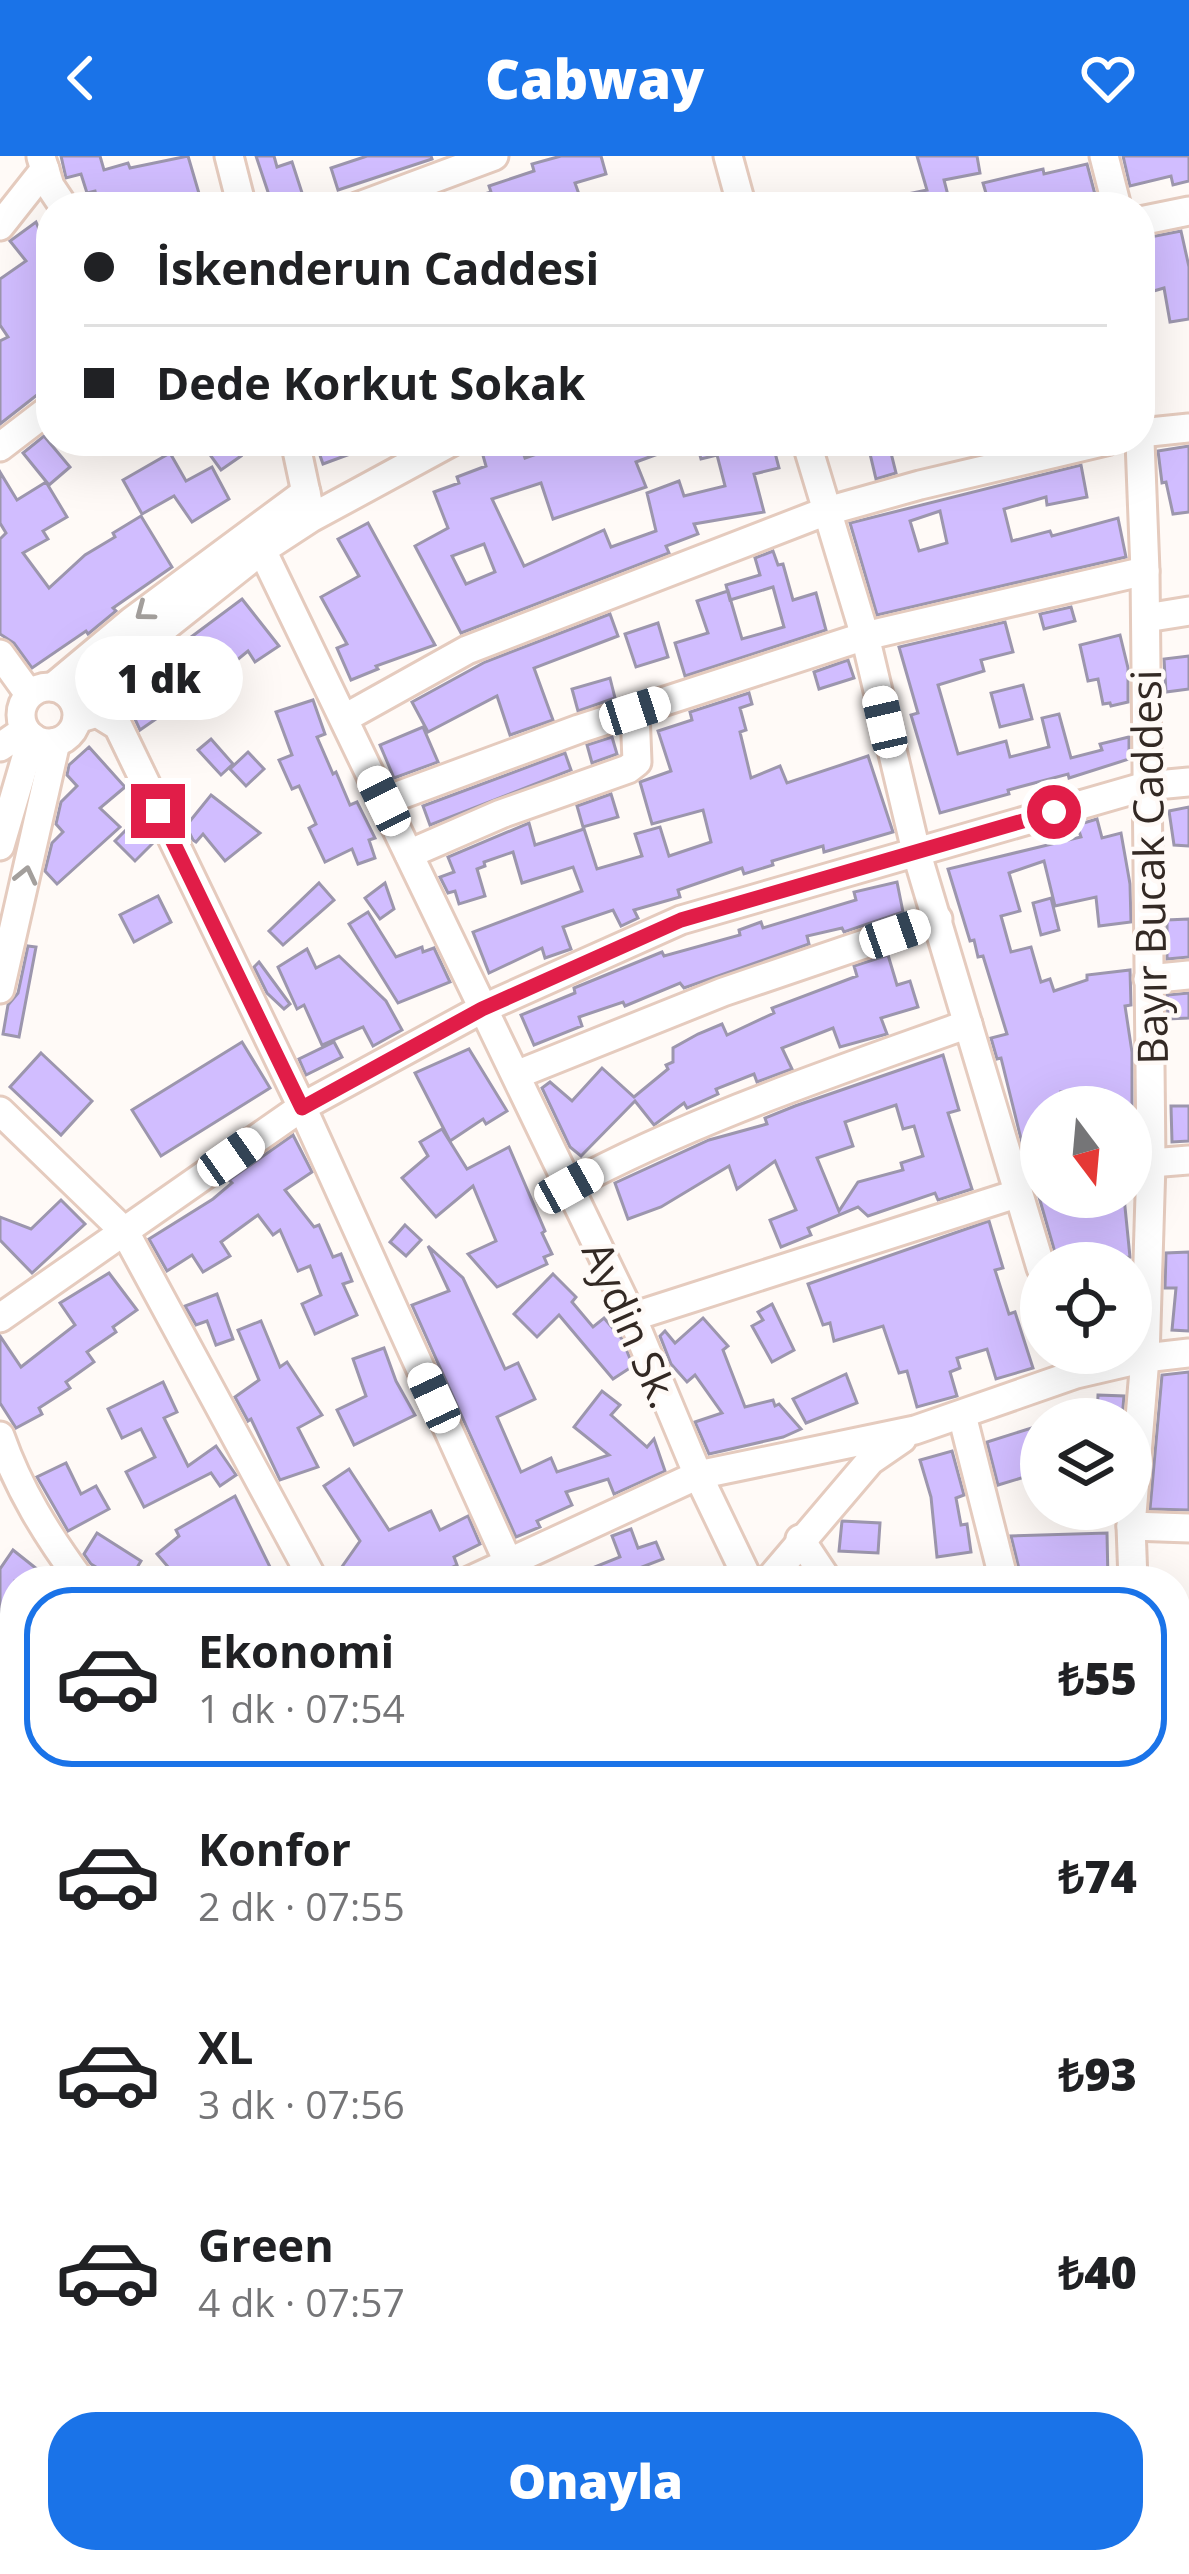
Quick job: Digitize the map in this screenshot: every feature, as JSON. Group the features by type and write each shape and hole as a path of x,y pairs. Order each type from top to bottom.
{"street":[{"path":"229,156 238,192"},
{"path":"397,192 494,156"},
{"path":"728,156 738,192"},
{"path":"1104,156 1114,192"},
{"path":"43,163 54,192"},
{"path":"0,226 43,163"},
{"path":"1155,218 1189,212"},
{"path":"0,447 36,419"},
{"path":"1155,434 1189,428"},
{"path":"298,456 309,505"},
{"path":"0,846 41,716 132,621 309,505 419,456"},
{"path":"810,456 865,636 916,851 1032,1242"},
{"path":"345,718 467,650 824,512 1043,456"},
{"name":"Bayır Bucak Caddesi","path":"1141,456 1150,1086"},
{"path":"0,747 262,550 309,505"},
{"name":"Aydin Sk.","path":"262,550 632,1317 742,1566"},
{"path":"384,801 635,711 865,636 1145,572"},
{"path":"1146,618 1189,611"},
{"path":"0,654 41,716 0,989"},
{"path":"409,854 501,814 628,770 638,762 635,711"},
{"path":"41,716 97,713 118,726 302,1108 509,1564"},
{"path":"0,1318 302,1108 482,1009 681,920 1146,786 1189,782"},
{"path":"516,1075 723,992 938,919"},
{"path":"1148,979 1189,975"},
{"path":"569,1186 702,1121 968,1024"},
{"path":"0,1111 125,1232 306,1566"},
{"path":"1152,1163 1189,1160"},
{"path":"632,1317 1016,1194"},
{"path":"1152,1357 1189,1353"},
{"path":"504,1566 698,1475 915,1430 962,1415 1051,1374"},
{"path":"962,1415 1000,1566"},
{"path":"779,1566 870,1461 915,1430"},
{"path":"0,1436 15,1479 70,1566"},
{"path":"1152,1527 1189,1528"},
{"name":"Bayır Bucak Caddesi","path":"1131,1530 1132,1566"},
{"path":"800,1539 817,1566"}],"building":[{"path":"61,156 100,156 104,170 188,156 199,192 87,192 81,174 66,178"},
{"path":"256,156 274,156 277,167 292,162 302,192 268,192"},
{"path":"367,156 432,159 338,190 331,168"},
{"path":"561,156 601,156 606,174 575,183 578,192 491,192 489,186 534,171 532,164"},
{"path":"917,156 977,156 980,173 944,180 947,192 917,192 927,190"},
{"path":"1123,156 1189,156 1189,181 1173,185 1171,176 1130,186"},
{"path":"1087,164 1094,192 986,192 983,183 1043,169 1044,174"},
{"path":"36,222 36,396 0,424 0,341 8,337 0,325 0,279 26,261 10,241"},
{"path":"1181,231 1189,267 1189,319 1170,322 1164,288 1155,291 1155,236"},
{"path":"36,442 36,456 61,456 70,467 49,485 23,453"},
{"path":"1189,446 1189,512 1173,514 1158,451"},
{"path":"172,456 186,481 212,467 229,499 192,522 174,496 142,514 123,480"},
{"path":"211,456 241,456 221,470"},
{"path":"320,456 345,456 323,464"},
{"path":"483,456 652,456 636,462 646,487 553,519 541,483 492,499 524,566 604,530 611,547 656,531 647,493 679,481 684,496 725,486 717,456 776,456 779,468 754,474 764,512 694,524 698,534 666,546 669,553 461,633 415,546 448,528 434,492 486,466","holes":["484,544 495,572 466,584 452,556"]},
{"path":"871,456 892,456 896,473 876,479"},
{"path":"1081,465 1087,497 1047,505 1046,497 1004,509 1012,541 1118,518 1126,557 877,615 850,523","holes":["940,511 947,543 919,551 910,521"]},
{"path":"0,472 17,500 46,482 67,517 43,531 48,539 23,553 49,588 85,555 115,537 113,533 141,516 172,567 113,608 116,611 88,634 86,631 32,668 14,643 0,634 0,539 6,533 0,523"},
{"path":"368,523 435,645 351,680 337,648 347,644 321,597 359,576 338,539"},
{"path":"773,551 778,565 783,564 793,600 816,593 826,630 685,676 675,643 708,633 697,601 728,591 726,585 760,575 755,558","holes":["773,587 784,627 742,639 731,600"]},
{"path":"242,599 279,646 255,662 248,651 201,694 140,730 134,717 109,694 168,647 171,652"},
{"path":"1071,607 1075,621 1044,629 1040,614"},
{"path":"610,614 618,636 534,668 553,720 510,735 497,696 428,732 412,702 485,662"},
{"path":"1005,622 1013,652 981,660 984,671 938,685 958,754 1006,741 1010,757 1049,747 1042,718 1059,714 1071,758 1129,737 1129,759 940,813 911,715 918,713 899,647"},
{"path":"658,623 668,657 636,667 625,634"},
{"path":"1120,635 1128,668 1128,702 1111,706 1103,704 1098,679 1088,681 1080,645"},
{"path":"1189,656 1189,689 1166,692 1164,659"},
{"path":"848,660 854,678 819,689 814,672"},
{"path":"610,678 615,698 578,711 572,689"},
{"path":"1023,685 1032,719 1000,727 991,693"},
{"path":"749,693 752,704 740,708 746,730 740,732 751,778 780,766 787,783 868,756 893,832 824,852 823,846 744,874 742,868 678,890 680,897 634,910 638,918 621,926 613,910 563,927 571,949 545,958 542,948 489,973 473,932 582,891 573,867 522,883 513,852 484,862 477,869 485,896 459,904 455,891 448,893 440,877 454,872 448,857 529,823 535,845 584,829 597,869 642,856 635,834 660,827 669,856 711,842 703,810 652,824 640,782 671,771 658,731 692,720 690,712"},
{"path":"313,700 325,734 317,737 333,774 336,772 350,805 357,802 375,838 369,840 375,858 358,864 352,849 325,862 309,828 316,824 299,786 292,789 279,760 292,755 276,712"},
{"path":"423,727 438,762 394,778 380,745"},
{"path":"612,737 617,754 592,763 587,745"},
{"path":"211,739 233,764 221,775 198,750"},
{"path":"89,747 125,787 100,808 120,827 57,884 45,871 52,843 63,832 56,824 61,802 77,786 67,775 69,765"},
{"path":"248,752 264,769 246,786 230,769"},
{"path":"565,753 571,770 430,825 423,806"},
{"path":"611,794 618,817 583,827 577,806"},
{"path":"211,795 260,833 225,861 203,834 193,840 186,826"},
{"path":"1189,807 1189,846 1174,845 1169,811"},
{"path":"1097,819 1102,838 1121,833 1131,922 1099,926 1096,897 1055,906 1044,861 1009,873 1020,911 1001,916 1011,952 1031,947 1041,982 1050,979 1054,991 1087,980 1087,975 1130,970 1131,1005 1125,1006 1132,1086 1020,1086 1020,1135 1001,1058 997,1059 991,1038 1007,1034 983,956 978,957 974,940 970,941 948,869 1081,837 1077,825"},
{"path":"135,821 154,842 135,861 115,841"},
{"path":"897,882 903,912 844,932 842,928 807,936 809,944 684,988 680,983 625,1006 623,1002 579,1017 582,1026 534,1045 521,1015 662,952 664,956 740,935 739,930 761,922 763,928 856,900 854,892"},
{"path":"319,883 334,900 283,945 269,931"},
{"path":"385,883 394,909 380,919 365,898"},
{"path":"158,896 171,922 134,942 120,915"},
{"path":"1051,898 1059,930 1041,935 1033,903"},
{"path":"368,912 396,957 422,947 423,952 434,948 450,982 398,1003 349,924"},
{"path":"1189,919 1189,957 1167,959 1167,920"},
{"path":"28,946 36,947 19,1037 3,1034 8,1005 18,993"},
{"path":"307,949 316,968 339,956 386,1001 402,1030 373,1046 363,1027 322,1045 304,1005 297,1009 278,967"},
{"path":"888,955 897,985 910,981 918,1007 881,1018 887,1034 840,1047 833,1028 782,1048 792,1069 757,1082 754,1074 716,1089 718,1094 687,1108 684,1103 654,1125 635,1101 581,1156 570,1147 542,1088 550,1082 572,1101 602,1068 634,1097 668,1069 673,1048 698,1034 722,1024 727,1035 774,1013 772,1008 857,976 854,966"},
{"path":"259,962 290,1004 284,1009 267,993 254,967"},
{"path":"1189,993 1189,1018 1168,1019 1167,995"},
{"path":"242,1042 270,1088 161,1156 132,1110"},
{"path":"334,1042 342,1057 306,1075 299,1059"},
{"path":"469,1049 507,1111 486,1124 483,1119 450,1141 415,1073"},
{"path":"41,1053 92,1101 61,1135 10,1087"},
{"path":"943,1055 959,1110 948,1113 972,1189 938,1200 935,1193 868,1216 858,1207 808,1228 811,1235 781,1247 770,1220 796,1210 775,1161 737,1189 729,1166 661,1207 628,1219 615,1183 709,1140 767,1124 765,1118","holes":["896,1105 903,1129 914,1126 923,1156 901,1163 903,1170 858,1182 839,1211 817,1158 853,1146 845,1122"]},
{"path":"1171,1106 1189,1106 1189,1141 1172,1142"},
{"path":"442,1129 467,1169 509,1147 545,1231 552,1254 544,1257 547,1264 497,1287 468,1254 496,1241 473,1186 436,1217 402,1178 428,1156 420,1142"},
{"path":"293,1135 312,1172 285,1190 314,1227 319,1225 333,1257 341,1254 352,1281 343,1284 357,1315 315,1334 302,1304 321,1295 310,1266 298,1271 280,1230 273,1235 258,1215 221,1242 230,1256 203,1272 192,1255 167,1271 149,1239 213,1199 232,1183 229,1180"},
{"path":"61,1200 85,1224 32,1273 0,1240 0,1217 31,1229"},
{"path":"1045,1218 1126,1218 1128,1242 1052,1242"},
{"path":"989,1221 1003,1268 995,1270 1009,1314 1015,1312 1020,1328 1020,1372 996,1379 987,1349 957,1358 960,1368 950,1372 957,1396 917,1407 907,1371 899,1373 883,1326 834,1341 830,1323 823,1325 808,1284"},
{"path":"405,1225 421,1240 406,1256 390,1242"},
{"path":"428,1246 463,1278 505,1369 518,1363 535,1399 497,1417 521,1472 551,1458 557,1472 609,1455 574,1427 602,1391 620,1405 611,1415 647,1447 654,1439 665,1471 614,1494 608,1479 566,1492 572,1505 516,1537 412,1305 449,1291"},
{"path":"1189,1252 1189,1331 1172,1330 1176,1288 1165,1288 1166,1253"},
{"path":"109,1273 137,1310 87,1352 94,1362 66,1382 70,1388 39,1408 42,1414 16,1428 0,1403 0,1336 21,1367 75,1325 60,1303"},
{"path":"553,1274 576,1297 572,1302 593,1327 604,1318 622,1339 633,1366 613,1379 559,1315 537,1337 514,1314"},
{"path":"217,1294 233,1339 216,1345 207,1321 196,1325 185,1306"},
{"path":"772,1304 794,1350 772,1362 752,1326 763,1320 758,1312"},
{"path":"703,1318 728,1346 723,1350 745,1407 773,1400 801,1429 709,1454 695,1422 722,1413 695,1375 687,1382 671,1364 660,1336 665,1331 675,1343"},
{"path":"261,1321 280,1367 287,1362 322,1415 298,1428 318,1467 280,1480 235,1397 259,1380 238,1330"},
{"path":"384,1348 415,1415 354,1445 337,1410 366,1396 353,1359"},
{"path":"1189,1372 1189,1510 1152,1509 1162,1375"},
{"path":"846,1374 857,1403 806,1423 793,1399"},
{"path":"163,1382 177,1412 164,1418 188,1466 216,1446 236,1475 220,1486 211,1473 144,1507 126,1472 155,1457 141,1429 122,1438 108,1409"},
{"path":"1020,1432 1020,1478 998,1485 987,1442"},
{"path":"952,1451 964,1495 956,1498 961,1525 967,1524 971,1552 937,1557 931,1497 920,1460"},
{"path":"66,1463 81,1494 96,1486 109,1509 68,1531 37,1477"},
{"path":"349,1469 389,1530 431,1511 440,1530 468,1516 480,1544 454,1557 455,1566 342,1566 360,1541 324,1486"},
{"path":"235,1496 270,1566 167,1566 157,1554 179,1536 176,1530"},
{"path":"842,1521 880,1523 878,1553 839,1551"},
{"path":"631,1529 638,1548 656,1542 663,1559 645,1566 598,1566 620,1557 612,1536"},
{"path":"97,1533 141,1561 138,1566 94,1566 84,1554"},
{"path":"1107,1533 1108,1566 1018,1566 1011,1536"},
{"path":"13,1550 33,1566 2,1566"}],"route":[{"path":"158,811 302,1108 482,1009 681,920 1054,812"}]}
